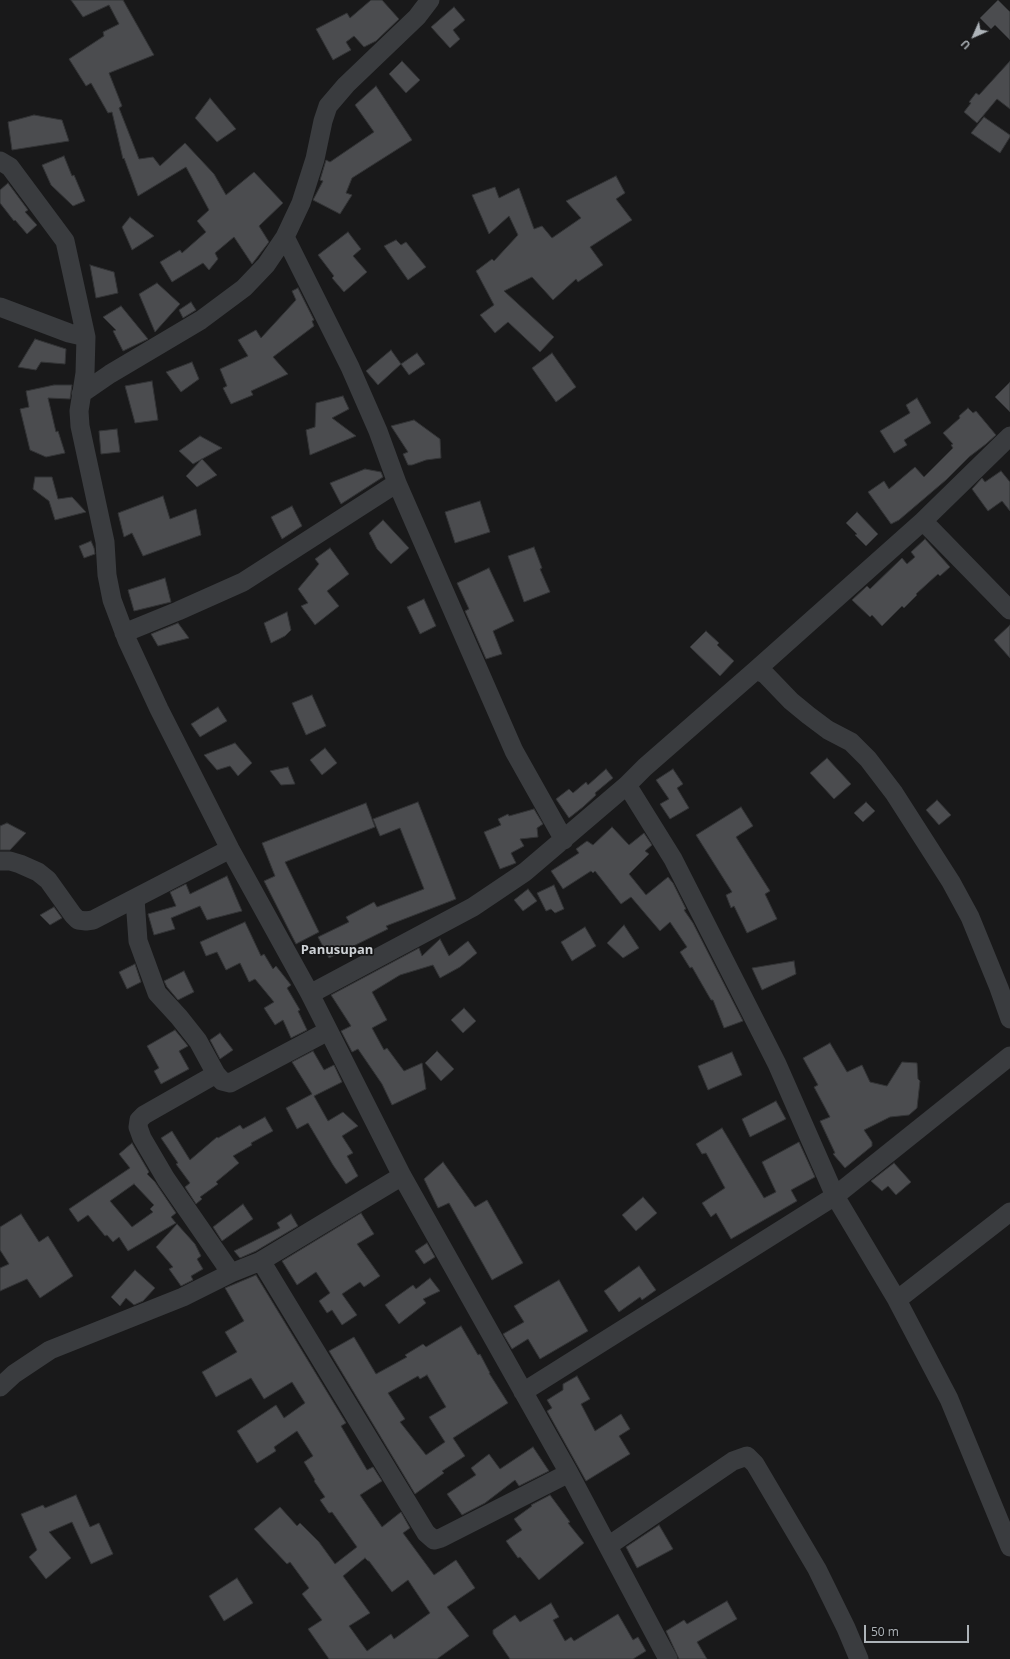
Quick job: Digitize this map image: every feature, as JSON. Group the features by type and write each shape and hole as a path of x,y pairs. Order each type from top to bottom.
{"street":[{"path":"81,394 110,374 201,320 244,288 266,265 286,237 301,203 313,166 322,121 328,106 346,85 417,17 430,0"},
{"path":"0,161 10,167 65,241 86,337 85,373 79,410 80,426 104,542 107,575 112,600 124,633 159,709 230,849 310,994 402,1176 569,1473 668,1659"},
{"path":"286,237 350,367 378,431 397,483 514,751 564,840"},
{"path":"0,307 69,333 86,337"},
{"path":"310,994 473,907 525,872 627,785 645,767 923,521 1010,436"},
{"path":"124,633 243,582 397,483"},
{"path":"923,521 1010,610"},
{"path":"756,670 765,674 791,701 808,715 828,730 851,742 868,759 894,793 951,882 970,917 1010,1019"},
{"path":"627,785 673,859 777,1064 835,1196 898,1300 949,1399 1010,1547"},
{"path":"0,861 10,861 28,867 48,880 73,915 78,920 86,921 93,920 230,849"},
{"path":"135,898 138,940 157,993 198,1041 216,1074 222,1081 230,1083 328,1031"},
{"path":"523,1392 835,1196 1010,1056"},
{"path":"216,1074 144,1115 139,1120 138,1127 142,1138 166,1179 231,1273"},
{"path":"0,1387 14,1374 50,1350 183,1297 231,1273 261,1261 402,1176"},
{"path":"898,1300 1010,1212"},
{"path":"261,1261 426,1533 434,1540 569,1473"},
{"path":"608,1546 732,1461 747,1456 755,1464 817,1569 846,1628 859,1659"}],"building":[{"path":"71,0 123,0 154,55 109,73 122,106 119,108 139,159 153,157 160,166 185,143 214,174 226,195 254,172 283,203 259,226 269,242 252,264 234,237 215,253 218,259 209,270 203,263 172,282 160,262 180,250 182,253 206,232 197,221 209,210 186,167 138,196 124,158 123,159 112,112 108,113 91,83 86,86 69,59 104,36 103,32 119,24 109,5 83,17"},
{"path":"371,0 382,0 399,19 376,41 364,47 354,36 346,42 351,50 333,60 316,29 347,13 350,18"},
{"path":"998,0 1010,12 1010,40 995,25 991,29 980,18"},
{"path":"454,7 465,20 453,30 460,39 450,48 431,27"},
{"path":"402,61 420,80 406,93 389,74"},
{"path":"1010,61 1010,109 997,99 977,123 964,112 971,103 969,102 976,93 979,95"},
{"path":"376,86 412,140 352,178 346,193 352,195 340,214 313,200 323,181 320,180 326,160 330,162 374,132 355,105"},
{"path":"210,98 236,129 217,142 195,118"},
{"path":"34,115 62,120 69,141 12,150 8,122"},
{"path":"984,117 1010,135 1000,153 971,133"},
{"path":"64,156 72,176 74,175 85,201 73,206 51,185 42,165"},
{"path":"616,176 625,193 616,199 632,220 590,247 603,265 578,282 576,279 553,300 532,277 504,291 554,337 540,352 508,322 495,333 480,315 494,305 476,271 492,259 494,261 518,235 509,216 489,234 472,195 495,187 499,198 519,188 534,229 542,226 552,238 581,218 566,201"},
{"path":"8,183 28,210 25,212 37,225 27,234 15,220 14,221 0,203 0,190"},
{"path":"130,217 154,236 132,250 122,227"},
{"path":"348,232 361,249 353,256 367,272 344,292 332,278 334,276 318,255"},
{"path":"396,240 401,245 406,242 426,267 408,280 384,246"},
{"path":"90,265 114,272 118,293 96,298"},
{"path":"157,283 180,304 155,332 139,294"},
{"path":"298,288 314,320 312,321 314,326 273,357 288,374 251,391 253,395 231,404 223,388 227,386 220,369 248,356 238,340 256,330 261,338 296,300 292,291"},
{"path":"191,302 196,310 183,318 179,310"},
{"path":"121,306 148,339 123,351 113,331 116,330 103,317"},
{"path":"35,339 66,349 65,364 41,362 36,370 18,367"},
{"path":"391,350 401,364 378,385 366,371"},
{"path":"417,353 425,364 409,375 401,364"},
{"path":"552,353 576,387 556,402 532,368"},
{"path":"192,362 199,379 181,392 166,372"},
{"path":"152,381 158,420 135,423 125,386"},
{"path":"1010,382 1010,412 995,397"},
{"path":"54,385 72,385 70,399 48,398 56,432 58,431 65,453 46,457 30,450 20,409 29,407 26,391"},
{"path":"343,396 349,409 332,418 356,436 310,455 306,430 315,427 316,403"},
{"path":"917,398 931,423 904,440 907,445 894,453 880,431 910,413 906,405"},
{"path":"968,408 973,413 976,411 996,435 969,457 946,480 899,520 891,524 868,492 884,481 889,489 915,467 924,477 953,448 951,445 953,444 943,433 960,418 959,416"},
{"path":"414,420 440,439 441,458 408,465 403,454 408,452 391,426"},
{"path":"117,429 120,452 101,454 99,431"},
{"path":"200,436 222,448 193,464 179,451"},
{"path":"202,459 217,475 197,487 186,476"},
{"path":"365,469 381,472 383,477 341,504 330,483"},
{"path":"1001,471 1010,482 1010,511 1002,501 988,511 972,489 982,478 985,482"},
{"path":"35,477 52,477 58,499 72,497 86,512 55,520 49,501 33,489"},
{"path":"163,496 170,519 196,509 201,535 143,556 132,533 124,537 118,513"},
{"path":"480,501 490,532 455,543 445,512"},
{"path":"292,506 302,526 282,539 271,517"},
{"path":"857,512 878,534 866,546 846,523"},
{"path":"383,520 409,548 391,564 377,549 369,533"},
{"path":"925,539 950,567 940,576 938,574 916,594 917,595 904,608 902,606 882,626 872,615 870,617 852,600 867,586 870,589 902,558 907,564 915,557 911,552"},
{"path":"91,541 95,554 84,558 79,546"},
{"path":"534,547 542,568 540,569 550,592 524,602 508,556"},
{"path":"330,548 349,574 327,591 339,606 315,625 301,606 308,603 298,589 319,564 315,559"},
{"path":"489,568 514,621 493,631 502,654 486,659 465,611 469,609 457,583"},
{"path":"165,578 171,602 134,611 128,590"},
{"path":"424,599 436,626 420,634 407,607"},
{"path":"287,612 291,630 285,636 271,643 264,623"},
{"path":"178,623 189,638 158,646 151,634"},
{"path":"1010,625 1010,658 994,640"},
{"path":"706,631 719,643 717,645 734,661 720,676 690,647"},
{"path":"312,695 326,726 306,735 292,703"},
{"path":"218,707 227,721 200,737 191,724"},
{"path":"235,743 252,763 238,776 230,766 217,770 204,755"},
{"path":"325,748 337,763 322,775 310,760"},
{"path":"827,758 851,784 834,799 810,773"},
{"path":"288,767 295,784 281,785 270,771"},
{"path":"606,769 613,778 595,793 596,795 583,807 569,818 556,799 569,789 573,793 586,782 588,785"},
{"path":"673,769 683,784 677,788 689,808 670,819 660,804 669,799 656,780"},
{"path":"937,800 951,815 939,825 926,810"},
{"path":"418,802 456,899 386,926 388,929 329,958 318,937 349,922 346,917 374,902 377,907 424,889 400,828 380,836 373,819"},
{"path":"866,802 875,811 863,822 854,813"},
{"path":"366,803 375,827 285,862 319,932 296,944 264,881 275,876 262,843"},
{"path":"741,807 753,826 736,837 770,891 765,894 777,919 747,933 734,906 731,908 726,895 732,892 696,835"},
{"path":"534,809 543,824 537,828 538,837 520,839 524,846 511,853 516,863 500,869 484,832 501,825 498,819 508,814 509,816"},
{"path":"7,823 26,833 10,850 0,850 0,826"},
{"path":"612,827 629,845 644,833 652,845 645,851 649,854 629,874 646,895 668,877 673,883 686,909 684,910 693,923 743,1021 724,1028 713,1000 711,1000 692,967 690,968 680,952 687,947 670,922 660,931 631,897 621,904 595,871 593,873 591,871 563,889 551,871 579,853 576,849 587,841 593,845"},
{"path":"227,876 242,911 207,920 200,906 171,918 175,929 154,935 148,914 176,906 170,892 186,884 190,894"},
{"path":"554,885 564,909 555,913 551,909 546,911 537,893"},
{"path":"528,889 537,901 523,911 514,900"},
{"path":"54,907 62,918 50,925 40,915"},
{"path":"245,922 261,956 264,954 273,969 276,966 291,985 287,988 300,1010 298,1011 307,1030 291,1038 283,1020 275,1025 264,1008 274,1002 255,979 249,982 240,963 226,970 217,952 206,956 200,942"},
{"path":"624,925 639,948 623,958 607,943"},
{"path":"585,927 596,946 572,961 561,942"},
{"path":"440,939 449,956 468,941 477,953 460,967 440,978 433,965 400,975 372,992 387,1020 372,1028 384,1050 387,1048 404,1071 422,1063 426,1089 392,1105 382,1084 358,1049 352,1052 341,1031 351,1026 331,995 419,948 422,956"},
{"path":"794,961 796,974 762,990 752,968"},
{"path":"135,964 141,982 127,989 119,972"},
{"path":"184,971 194,992 178,1000 164,981"},
{"path":"464,1008 476,1021 463,1033 451,1020"},
{"path":"175,1030 188,1046 179,1051 189,1069 161,1084 154,1071 159,1068 147,1046"},
{"path":"220,1033 233,1050 220,1059 210,1040"},
{"path":"830,1043 847,1072 862,1065 870,1082 887,1086 902,1062 917,1063 918,1079 920,1081 917,1108 909,1115 890,1117 864,1130 872,1142 872,1146 845,1168 833,1154 835,1153 820,1121 830,1117 814,1087 818,1085 803,1058"},
{"path":"313,1051 324,1070 334,1065 342,1082 314,1096 328,1121 343,1112 358,1126 342,1136 353,1153 347,1156 358,1176 346,1184 308,1123 297,1129 286,1108 312,1094 292,1062"},
{"path":"437,1051 454,1069 441,1081 425,1063"},
{"path":"732,1052 742,1075 708,1090 698,1066"},
{"path":"776,1101 786,1119 750,1137 742,1119"},
{"path":"265,1117 273,1131 251,1143 252,1145 233,1156 239,1163 216,1182 218,1184 200,1197 202,1199 196,1204 185,1187 190,1183 176,1164 178,1163 161,1138 172,1131 190,1160 217,1137 218,1138 240,1125 243,1129"},
{"path":"722,1128 764,1198 776,1192 762,1162 799,1142 815,1177 791,1190 797,1201 731,1239 716,1213 711,1217 702,1203 725,1188 706,1153 702,1154 696,1144"},
{"path":"132,1143 149,1172 147,1174 155,1182 176,1213 171,1217 176,1223 128,1251 119,1237 113,1242 107,1235 105,1236 88,1215 78,1222 69,1209 130,1168 119,1154","holes":["134,1184 154,1205 150,1209 153,1212 132,1227 110,1201"]},
{"path":"443,1162 475,1207 487,1200 523,1263 492,1280 449,1203 438,1208 424,1179"},
{"path":"894,1163 911,1182 896,1195 888,1186 882,1191 871,1181"},
{"path":"643,1197 657,1213 636,1231 622,1215"},
{"path":"243,1204 253,1219 222,1241 213,1227"},
{"path":"361,1213 374,1234 357,1244 380,1276 364,1287 360,1282 342,1294 357,1315 342,1325 332,1310 327,1313 319,1301 330,1293 316,1272 297,1285 282,1261"},
{"path":"21,1214 39,1242 48,1236 73,1276 40,1298 27,1279 0,1291 0,1268 9,1264 0,1250 0,1227"},
{"path":"291,1214 298,1226 256,1251 240,1258 234,1251 280,1228 277,1223"},
{"path":"177,1224 195,1244 201,1256 197,1259 203,1269 191,1276 193,1280 181,1286 169,1269 173,1267 156,1247"},
{"path":"427,1243 435,1257 424,1264 415,1251"},
{"path":"639,1266 656,1290 642,1300 640,1297 619,1312 604,1291"},
{"path":"135,1270 155,1288 143,1301 134,1305 126,1298 120,1306 111,1297"},
{"path":"256,1275 346,1423 341,1426 367,1470 373,1467 382,1481 360,1495 382,1527 401,1512 410,1528 403,1533 434,1575 456,1560 475,1588 447,1607 469,1636 437,1659 329,1659 308,1629 322,1620 302,1594 309,1588 290,1562 287,1564 254,1529 280,1507 297,1526 300,1523 319,1542 335,1564 357,1547 332,1512 329,1513 320,1500 325,1497 314,1481 315,1480 304,1462 313,1456 297,1431 274,1447 276,1451 257,1463 237,1431 276,1405 284,1418 305,1403 292,1382 264,1399 251,1378 216,1397 202,1372 237,1352 225,1332 244,1321 225,1288","holes":["365,1558 392,1592 408,1580 430,1613 394,1639 391,1634 367,1651 349,1626 370,1613 343,1576"]},
{"path":"430,1278 440,1291 423,1299 426,1303 399,1324 385,1305 413,1285 416,1289"},
{"path":"559,1280 588,1331 540,1359 528,1339 512,1349 503,1334 524,1322 514,1306"},
{"path":"461,1326 478,1355 480,1354 489,1373 508,1403 453,1438 465,1456 442,1471 444,1473 415,1494 329,1351 354,1337 376,1374 407,1357 405,1355 423,1344 426,1347","holes":["427,1375 446,1407 429,1417 445,1442 426,1455 400,1422 405,1419 388,1393 418,1376 420,1379"]},
{"path":"577,1376 590,1399 581,1404 595,1431 621,1414 630,1429 619,1436 630,1454 586,1481 547,1411 552,1408 547,1400 563,1390 563,1384"},
{"path":"533,1447 549,1471 519,1486 515,1480 485,1503 462,1515 447,1494 476,1475 471,1468 489,1454 500,1469"},
{"path":"76,1495 90,1527 99,1523 113,1554 91,1564 72,1522 49,1532 71,1558 46,1579 29,1557 37,1550 21,1514 43,1505 45,1508"},
{"path":"550,1495 570,1522 568,1523 584,1543 539,1580 520,1557 518,1558 506,1541 522,1530 514,1519 532,1506 531,1505"},
{"path":"659,1525 673,1549 637,1568 626,1547"},
{"path":"237,1578 253,1603 224,1621 209,1596"},
{"path":"727,1601 737,1619 697,1642 707,1659 679,1659 666,1631 684,1620 687,1624"},
{"path":"551,1603 559,1617 553,1620 565,1641 571,1637 574,1641 618,1614 633,1640 638,1637 646,1651 633,1659 510,1659 493,1634 493,1630 515,1615 520,1622"}],"district":[{"name":"Panusupan","path":"337,950"}]}
